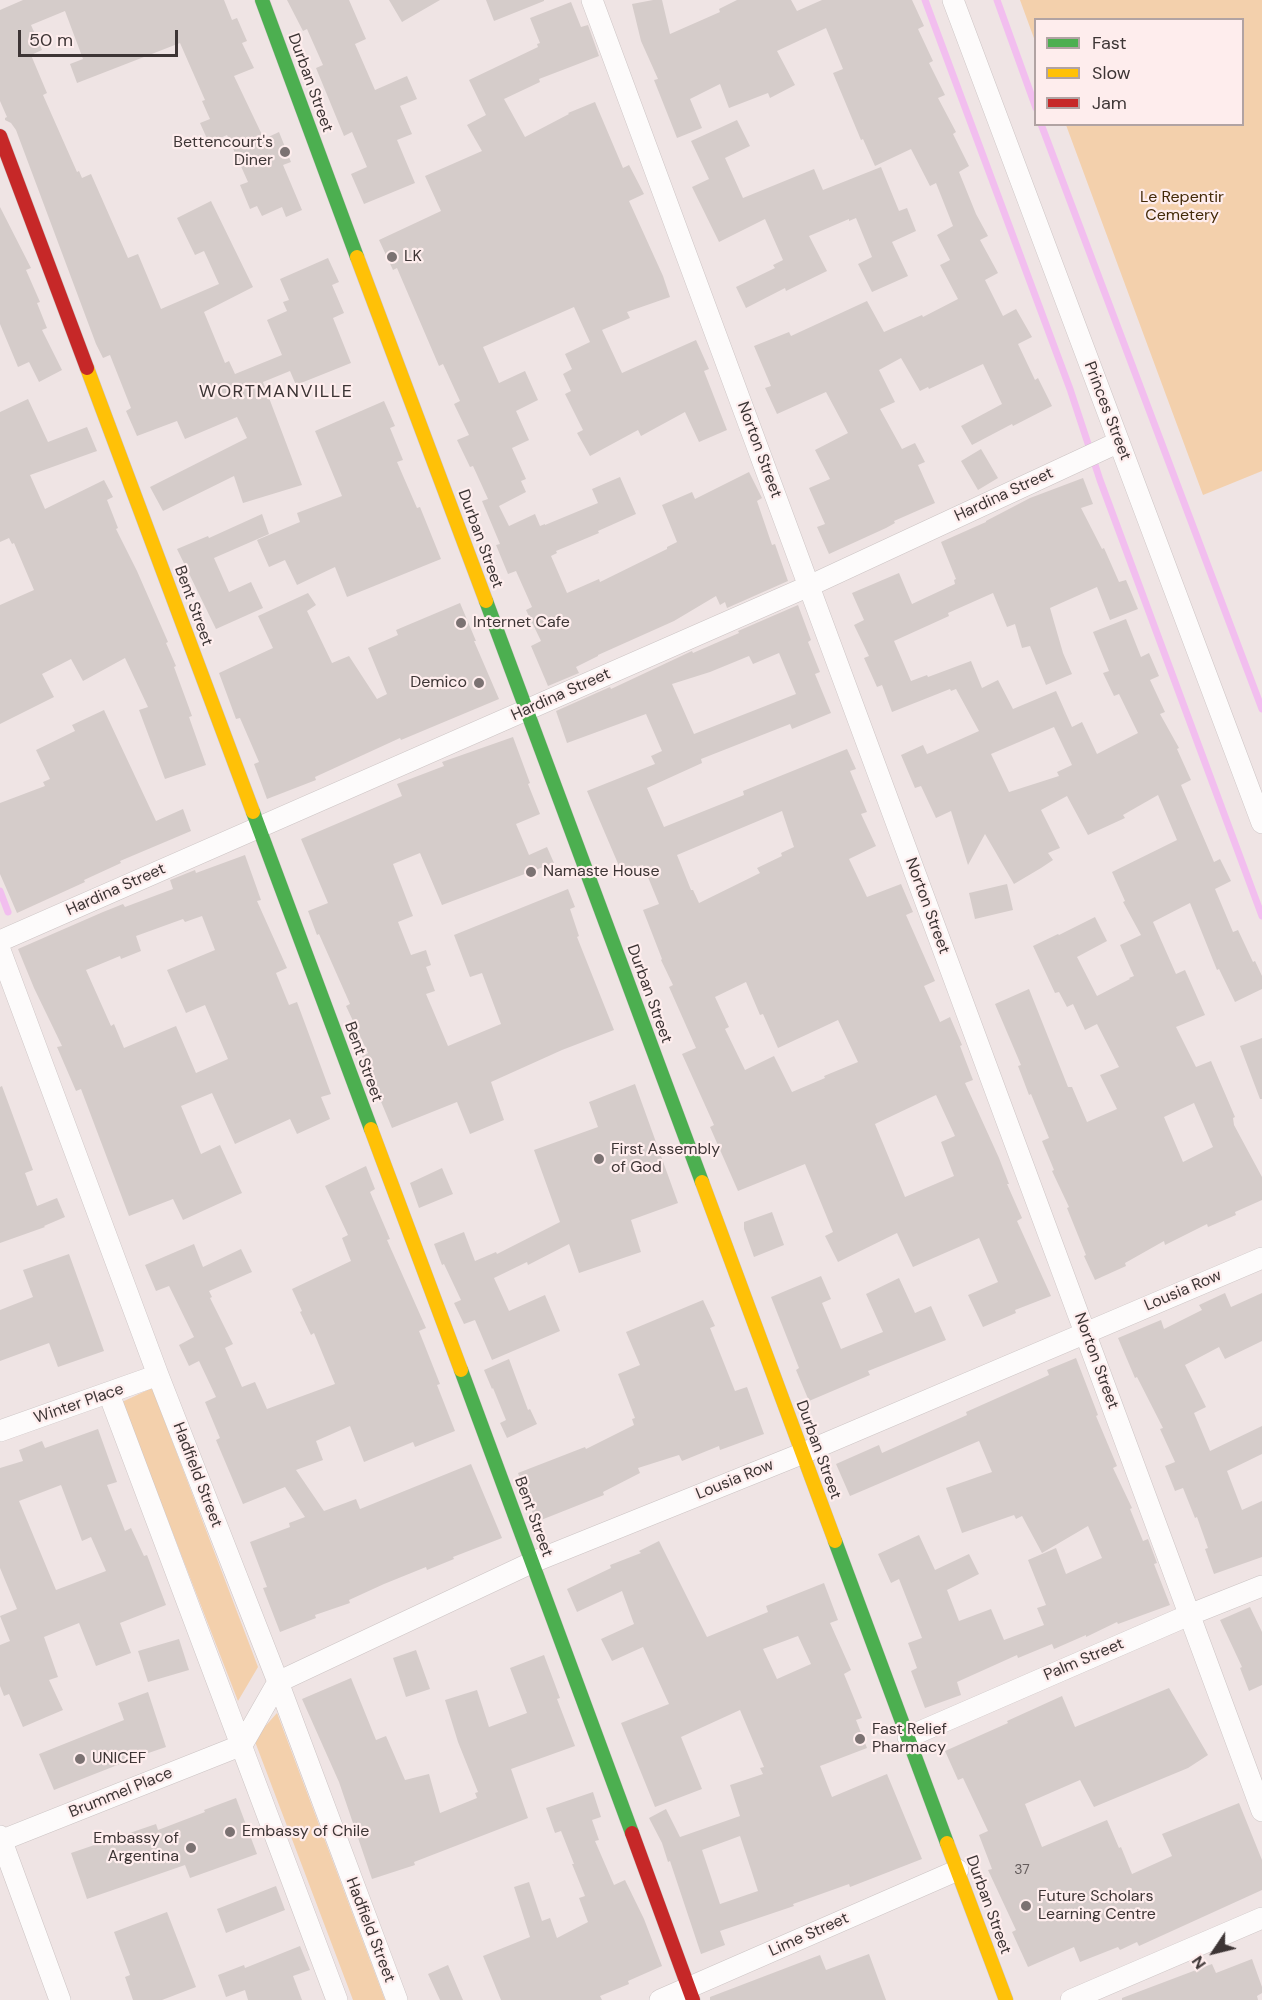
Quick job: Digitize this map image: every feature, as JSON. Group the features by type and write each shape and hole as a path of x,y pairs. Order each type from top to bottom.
{"street":[{"name":"Durban Street","path":"262,0 1006,2000"},
{"name":"Norton Street","path":"592,0 1262,1811"},
{"name":"Princes Street","path":"952,0 1262,823"},
{"name":"Bent Street","path":"0,136 533,1562 691,1994"},
{"name":"Hardina Street","path":"0,941 809,586 1119,442"},
{"name":"Hadfield Street","path":"0,950 158,1375 278,1682 397,2000"},
{"name":"Lousia Row","path":"278,1682 533,1562 801,1454 1262,1258"},
{"name":"Winter Place","path":"0,1431 158,1375"},
{"path":"109,1394 337,2000"},
{"name":"Palm Street","path":"908,1737 1189,1615 1262,1586"},
{"path":"242,1745 278,1682"},
{"name":"Brummel Place","path":"1,1839 242,1745"},
{"path":"1,1839 60,2000"},
{"name":"Lime Street","path":"660,2000 691,1994 958,1870"},
{"path":"1071,2000 1262,1918"}],"green space":[{"name":"Le Repentir Cemetery","path":"1020,0 1262,0 1262,471 1203,495 1066,126 1244,126 1244,18 1034,18 1034,38"},
{"path":"152,1388 258,1667 238,1701 122,1402"},
{"path":"277,1713 385,2000 353,2000 254,1739"}],"building":[{"path":"23,0 224,0 232,20 237,18 247,41 242,43 254,68 234,76 264,139 279,132 291,162 283,165 302,210 286,217 282,207 262,216 257,206 250,209 240,185 248,182 227,135 209,143 200,123 210,119 202,101 205,100 180,43 77,83 70,64 83,59 65,11 31,25 42,50 31,55 47,93 43,95 77,172 79,171 82,178 91,174 128,258 138,254 161,309 219,284 204,251 195,255 177,218 211,201 253,287 204,312 225,363 229,361 235,374 282,355 267,320 287,311 283,302 289,300 280,279 328,258 339,282 332,285 344,313 333,318 351,363 296,385 290,371 263,382 302,485 243,503 234,476 163,511 150,487 247,438 237,417 185,439 177,421 137,436 126,411 131,408 110,355 103,358 96,344 16,130 11,123 5,120 7,117 0,101 0,10"},
{"path":"287,0 349,0 366,39 355,44 375,90 407,76 417,99 400,106 412,134 397,140 415,183 364,204 351,174 367,167 352,132 344,136 316,68 323,65 307,29 303,31"},
{"path":"389,0 440,0 402,22"},
{"path":"486,0 544,0 544,1 494,21"},
{"path":"662,0 670,34 720,12 719,9 737,0 791,0 797,11 822,0 912,0 924,26 918,29 933,61 929,63 945,95 938,98 956,132 953,134 969,166 959,172 976,214 988,236 980,240 998,273 985,280 1003,316 1016,309 1032,337 1018,344 1035,380 1038,378 1052,406 972,445 961,426 1002,404 983,364 920,391 901,358 879,370 895,402 880,409 902,449 915,443 925,462 918,465 935,503 829,554 817,527 825,524 809,488 830,479 815,450 848,433 826,392 777,414 765,388 771,386 754,346 789,332 791,336 867,301 884,332 922,315 923,317 958,299 940,265 950,260 937,235 953,226 936,183 930,186 911,149 875,166 863,139 861,140 833,73 843,69 826,28 777,51 795,85 770,98 768,93 729,108 720,84 690,99 702,128 677,138 654,80 658,79 641,41 632,4"},
{"path":"571,2 581,27 588,25 599,56 539,79 540,82 504,99 525,137 568,113 595,102 623,168 629,165 644,194 629,201 663,276 670,297 627,312 630,318 602,330 622,373 696,340 709,369 704,371 727,430 699,442 685,412 641,436 638,430 590,456 577,433 583,430 565,394 571,391 563,374 572,369 565,354 590,342 574,307 483,347 499,383 525,371 538,400 516,411 529,440 512,448 526,479 521,481 526,492 499,506 509,526 535,514 540,526 545,525 598,503 592,489 620,477 636,514 556,551 557,553 551,556 567,593 599,579 600,582 677,542 662,505 692,492 695,499 749,472 762,498 757,501 772,545 775,544 788,581 727,608 725,602 720,605 716,596 674,621 598,655 576,667 579,673 548,686 531,646 541,641 526,610 532,607 516,571 508,574 496,545 500,544 482,501 488,499 473,466 470,467 457,440 469,435 454,404 460,401 443,364 439,366 397,268 393,270 379,240 441,211 425,176 482,151 467,125 486,115 469,80 538,47 537,44 540,43 530,18"},
{"path":"737,120 750,146 725,158 743,198 814,169 823,190 881,167 899,211 907,208 916,231 892,242 908,276 872,292 858,264 872,257 856,218 849,221 849,219 809,236 827,271 786,291 785,288 746,308 736,287 775,268 773,265 783,260 765,219 719,242 692,187 709,179 691,141"},
{"path":"0,207 31,268 26,270 40,302 37,303 47,328 42,330 62,370 39,382 29,362 18,367 0,324"},
{"path":"28,399 48,442 87,427 97,451 30,475 45,509 104,480 113,497 107,500 118,528 116,529 168,642 166,643 176,666 174,667 192,716 189,717 206,765 165,779 139,710 148,707 125,658 83,681 71,659 42,674 54,697 0,724 0,605 34,590 14,543 12,544 9,538 0,542 0,412"},
{"path":"384,401 395,426 390,428 403,460 397,462 417,508 420,507 441,559 347,597 335,567 297,585 285,560 269,567 257,540 300,522 297,513 342,496 315,431"},
{"path":"981,449 998,478 978,490 961,461"},
{"path":"1083,478 1093,504 1081,508 1102,549 1104,548 1119,582 1126,580 1138,609 1110,620 1097,587 1050,608 1063,653 1072,674 1046,685 1030,646 1022,648 1015,624 1007,627 993,593 894,641 911,681 971,661 982,688 998,680 1013,709 1056,691 1072,727 1082,722 1097,754 1138,733 1119,694 1114,696 1103,673 1109,671 1093,632 1126,619 1141,657 1149,653 1159,676 1150,680 1165,712 1160,714 1179,748 1177,749 1191,780 1181,785 1214,862 1220,859 1231,881 1215,889 1233,932 1238,930 1262,976 1262,989 1235,1002 1219,969 1217,970 1190,903 1153,922 1176,974 1185,970 1205,1015 1176,1027 1196,1067 1211,1061 1235,1117 1233,1118 1234,1125 1262,1177 1262,1200 1235,1212 1236,1215 1208,1227 1207,1224 1165,1245 1164,1241 1125,1263 1126,1266 1095,1280 1042,1141 1049,1138 1031,1094 1029,1095 1018,1066 1021,1065 995,1004 1029,989 1068,1087 1072,1087 1087,1122 1117,1109 1100,1075 1119,1067 1097,1024 1085,1030 1073,1004 1067,1007 1059,992 1055,993 1033,946 1095,917 1107,941 1077,957 1097,996 1130,979 1134,976 1120,945 1141,935 1123,902 1125,901 1112,872 1177,840 1158,795 1123,815 1125,818 1088,835 1067,796 1041,810 1060,848 1048,853 1053,860 1014,884 985,834 968,865 951,811 936,818 921,786 915,788 901,755 923,745 927,754 979,731 956,689 951,691 950,689 892,712 882,685 877,687 864,658 869,656 854,625 864,620 852,593 899,573 912,604 955,584 956,579 941,542 986,522 1030,498","holes":["1054,727 1072,765 1057,772 1059,776 1009,792 991,754","1194,1103 1213,1147 1183,1162 1164,1117"]},
{"path":"262,514 269,534 214,558 229,592 251,582 263,608 216,629 177,549 208,536 209,538"},
{"path":"308,593 316,605 307,611 332,663 349,656 377,699 387,694 368,648 398,635 396,630 460,603 499,699 401,740 400,738 315,777 316,780 267,799 254,764 259,762 240,718 236,719 219,673 273,648 258,616"},
{"path":"798,605 811,640 808,642 820,672 815,674 831,713 792,729 790,724 701,759 702,763 647,788 664,827 744,795 743,791 847,749 856,769 850,771 867,812 861,814 876,846 849,859 867,897 901,884 913,912 906,915 935,981 924,986 940,1022 950,1017 962,1045 960,1046 973,1080 965,1083 999,1158 1009,1184 1007,1184 1022,1218 1017,1221 1051,1296 1015,1310 1016,1313 983,1327 968,1295 998,1282 979,1238 913,1267 897,1233 838,1262 825,1236 833,1232 805,1164 738,1191 710,1127 714,1125 682,1054 696,1048 669,987 673,985 661,960 643,910 659,904 643,865 622,873 587,791 655,764 651,756 662,751 646,714 567,743 556,711 610,687 611,689 692,651 693,653 739,633 738,631","holes":["779,653 796,694 694,734 672,684 749,656 753,664","782,811 794,847 781,853 782,856 757,868 760,873 699,903 691,890 677,855","746,982 778,1048 838,1020 858,1062 792,1092 774,1056 745,1070 725,1029 729,1027 715,997","936,1095 955,1136 941,1142 954,1176 905,1197 875,1124"]},
{"path":"104,710 156,821 183,809 191,831 120,861 121,863 84,880 85,882 17,913 0,874 0,803 45,786 43,782 50,779 36,750 75,731 72,725"},
{"path":"513,737 540,814 516,824 529,855 547,847 554,863 442,905 420,853 393,864 413,916 398,922 411,955 426,950 431,965 426,967 435,991 426,994 448,1046 501,1024 482,973 470,977 454,935 568,889 575,907 570,909 579,936 577,937 614,1030 562,1050 491,1082 504,1120 470,1134 457,1102 392,1128 362,1056 368,1053 346,1006 350,1004 308,911 328,903 301,839 402,796 397,784 444,766 442,762"},
{"path":"245,855 261,900 257,901 287,968 276,973 289,1005 297,1002 331,1094 321,1097 330,1119 297,1134 290,1119 235,1144 212,1093 181,1106 201,1154 220,1145 242,1193 183,1220 173,1199 129,1216 81,1089 76,1091 57,1047 62,1046 18,949 123,904 125,907 173,889 170,880 195,870 196,873","holes":["202,916 215,950 167,970 186,1013 205,1005 228,1059 196,1073 176,1026 124,1048 114,1024 111,1026 86,970 120,956 121,959 141,951 136,936 183,919 185,922"]},
{"path":"1007,884 1013,910 975,919 969,893"},
{"path":"1262,1038 1262,1099 1260,1099 1240,1046"},
{"path":"635,1084 678,1203 631,1220 641,1252 579,1273 569,1244 528,1265 527,1262 494,1278 509,1311 545,1295 560,1331 492,1360 475,1320 464,1324 454,1303 461,1300 444,1264 442,1265 434,1244 464,1232 475,1261 496,1252 497,1254 560,1222 534,1150 598,1127 589,1102"},
{"path":"2,1086 33,1170 25,1173 37,1206 57,1198 65,1217 45,1227 0,1243 0,1087"},
{"path":"366,1166 375,1189 370,1192 390,1239 387,1240 426,1328 419,1331 440,1384 437,1385 455,1431 415,1447 413,1442 364,1462 350,1426 316,1441 323,1460 296,1470 324,1511 356,1499 360,1509 471,1464 502,1538 427,1570 426,1567 384,1584 349,1600 350,1603 315,1615 316,1618 280,1632 263,1588 267,1587 250,1542 290,1527 289,1523 305,1517 285,1487 243,1504 216,1440 220,1438 205,1402 216,1397 199,1361 189,1366 179,1345 194,1337 169,1286 156,1291 145,1265 194,1244 203,1267 241,1249 252,1272 209,1291 212,1297 210,1298 233,1344 225,1348 242,1387 255,1382 267,1409 335,1384 314,1333 311,1335 300,1312 302,1311 292,1289 351,1261 342,1238 348,1235 325,1186"},
{"path":"442,1168 453,1194 419,1208 410,1183"},
{"path":"772,1212 784,1245 754,1257 744,1229 744,1222"},
{"path":"69,1254 104,1351 58,1367 49,1343 0,1361 0,1310 33,1297 23,1270"},
{"path":"821,1276 831,1299 822,1303 841,1349 883,1332 866,1294 899,1278 915,1313 931,1306 946,1340 868,1371 870,1375 809,1401 796,1370 799,1368 771,1297"},
{"path":"1225,1293 1231,1307 1262,1293 1262,1341 1225,1359 1219,1347 1185,1365 1206,1407 1194,1413 1210,1451 1262,1426 1262,1454 1227,1471 1242,1510 1262,1501 1262,1557 1214,1574 1197,1517 1195,1518 1183,1488 1175,1491 1165,1466 1175,1462 1160,1429 1163,1428 1137,1377 1135,1378 1118,1338 1161,1320 1164,1329 1202,1310 1199,1305"},
{"path":"703,1300 715,1326 710,1328 735,1391 747,1387 764,1434 720,1450 719,1446 682,1461 679,1455 638,1468 640,1473 603,1492 604,1495 536,1522 518,1473 585,1447 586,1449 634,1425 632,1419 635,1418 618,1374 640,1365 626,1332"},
{"path":"1076,1358 1098,1415 1096,1416 1117,1466 1113,1468 1132,1508 1130,1509 1143,1541 1148,1539 1157,1563 1154,1564 1170,1605 1118,1624 1117,1622 1054,1649 1052,1644 1018,1658 1017,1655 957,1682 961,1695 925,1708 911,1671 917,1668 908,1643 922,1638 899,1579 891,1583 878,1554 919,1535 935,1570 969,1554 979,1574 947,1590 959,1621 991,1609 1004,1640 1044,1625 1037,1608 1046,1605 1028,1560 1056,1548 1066,1574 1102,1558 1088,1526 1042,1553 1022,1516 1016,1519 1014,1515 962,1533 946,1488 992,1472 979,1441 850,1496 836,1464 879,1445 882,1453 1049,1375 1047,1370"},
{"path":"509,1359 528,1410 530,1409 537,1424 507,1438 500,1423 506,1420 484,1370"},
{"path":"98,1429 117,1482 107,1485 125,1531 131,1528 144,1556 147,1555 166,1605 120,1623 131,1653 96,1666 79,1623 44,1637 58,1677 49,1680 63,1710 23,1727 9,1694 4,1696 0,1686 0,1645 10,1641 0,1616 17,1609 0,1568 0,1468 23,1461 19,1450 42,1441 45,1448","holes":["61,1485 82,1541 91,1537 106,1571 56,1590 19,1501"]},
{"path":"659,1541 707,1637 768,1612 766,1606 824,1583 838,1620 830,1623 851,1670 844,1674 862,1718 856,1720 867,1748 820,1766 832,1797 887,1774 922,1859 850,1887 849,1884 793,1904 794,1906 720,1931 725,1945 701,1954 670,1861 668,1862 662,1843 649,1818 666,1809 680,1837 740,1816 730,1785 763,1774 760,1768 764,1767 740,1710 681,1737 702,1789 655,1807 621,1723 669,1704 643,1647 612,1661 601,1639 634,1624 622,1591 577,1612 567,1589 611,1568 610,1565 641,1553 639,1551","holes":["798,1636 811,1664 777,1679 763,1649","740,1836 758,1891 720,1904 702,1850"]},
{"path":"1250,1607 1262,1632 1262,1685 1249,1691 1240,1668 1242,1667 1220,1620"},
{"path":"179,1639 189,1670 148,1682 138,1651"},
{"path":"416,1650 430,1689 406,1697 393,1658"},
{"path":"544,1655 560,1698 557,1699 575,1746 511,1769 528,1818 414,1862 415,1865 372,1879 339,1782 302,1699 351,1678 376,1740 386,1736 405,1780 429,1774 440,1813 477,1798 475,1793 478,1792 458,1742 445,1700 477,1690 489,1727 527,1713 510,1668"},
{"path":"1169,1688 1208,1755 1188,1768 1094,1807 1080,1780 1025,1804 1042,1847 1107,1820 1132,1874 1172,1856 1162,1834 1239,1803 1262,1860 1262,1890 1139,1946 1137,1942 1120,1950 1118,1947 1080,1962 1074,1947 1028,1967 1012,1932 1016,1930 988,1870 992,1869 979,1835 988,1831 963,1778 958,1780 945,1751 1062,1696 1075,1727"},
{"path":"148,1692 166,1747 119,1763 54,1790 39,1754 124,1720 118,1703"},
{"path":"593,1792 601,1817 592,1820 599,1840 595,1841 614,1885 625,1880 644,1919 662,1966 628,1981 629,1984 600,1996 602,2000 501,2000 483,1956 530,1937 514,1887 529,1882 542,1921 550,1918 557,1938 588,1922 579,1898 585,1896 572,1864 574,1864 561,1831 555,1833 546,1808"},
{"path":"236,1798 257,1854 190,1878 185,1865 87,1899 71,1853 156,1824 158,1830"},
{"path":"276,1886 285,1910 226,1933 217,1909"},
{"path":"167,1912 196,1987 162,2000 133,2000 125,1977 130,1975 114,1932"},
{"path":"300,1946 310,1970 293,1976 302,2000 248,2000 245,1990 226,1997 218,1975 244,1965 245,1968"},
{"path":"869,1954 886,2000 710,2000 710,1997 820,1955 826,1970"},
{"path":"1252,1959 1262,1987 1262,1993 1257,1996 1258,2000 1122,2000 1122,1998 1212,1964 1216,1973"},
{"path":"448,1965 463,2000 440,2000 428,1974"}],"waterway":[{"path":"925,0 1262,916"},
{"path":"997,0 1034,102"},
{"path":"1042,126 1262,709"},
{"path":"0,891 8,912"}],"traffic: fast":[{"path":"262,0 357,257"},
{"path":"486,601 702,1182"},
{"path":"253,812 371,1129"},
{"path":"461,1370 632,1833"},
{"path":"835,1541 947,1843"}],"traffic: slow":[{"path":"357,257 486,601"},
{"path":"87,368 253,812"},
{"path":"371,1129 461,1370"},
{"path":"702,1182 835,1541"},
{"path":"947,1843 1006,2000"}],"traffic: jam":[{"path":"0,136 87,368"},
{"path":"632,1833 693,2000"}],"place":[{"name":"Bettencourt's Diner","path":"285,152"},
{"name":"LK","path":"392,257"},
{"name":"Internet Cafe","path":"461,623"},
{"name":"Demico","path":"479,683"},
{"name":"Namaste House","path":"531,872"},
{"name":"First Assembly of God","path":"599,1159"},
{"name":"Fast Relief Pharmacy","path":"860,1739"},
{"name":"UNICEF","path":"80,1759"},
{"name":"Embassy of Chile","path":"230,1832"},
{"name":"Embassy of Argentina","path":"191,1848"},
{"name":"Future Scholars Learning Centre","path":"1026,1906"}],"district":[{"name":"WORTMANVILLE","path":"276,392"}]}
